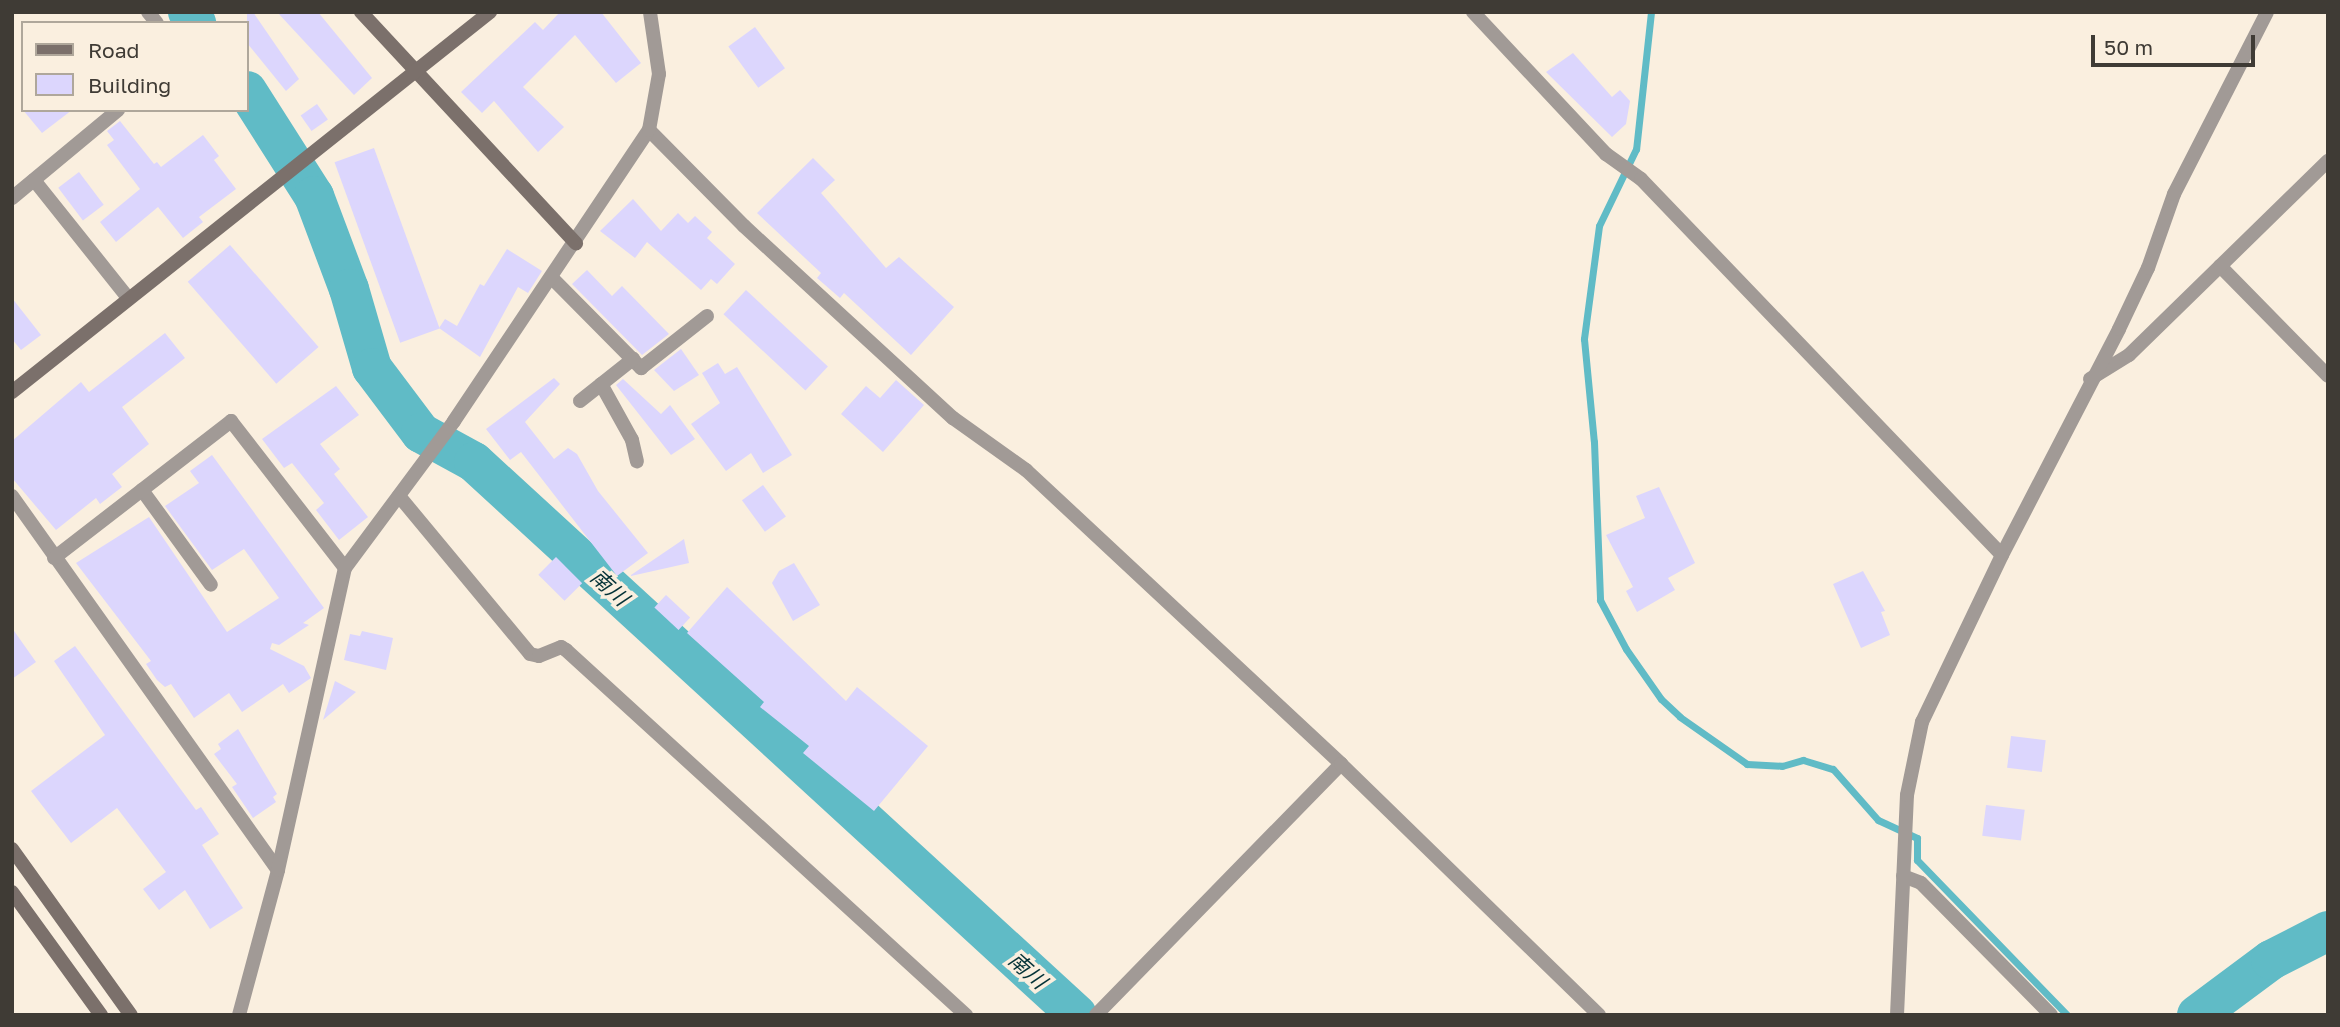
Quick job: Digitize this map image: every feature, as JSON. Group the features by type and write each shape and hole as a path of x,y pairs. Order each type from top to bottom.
{"street":[{"path":"361,12 576,243"},
{"path":"12,392 490,12"},
{"path":"239,1015 278,870 345,568 454,421 576,243 649,130 659,75 650,12"},
{"path":"1473,12 1606,154 1641,180 2001,555"},
{"path":"1897,1015 1908,785 1922,722 2001,555 2148,268 2174,194 2267,12"},
{"path":"12,198 116,112"},
{"path":"649,130 744,226 851,320 953,418 1026,470 1341,764 1599,1015"},
{"path":"2090,379 2129,355 2328,161"},
{"path":"34,180 129,299"},
{"path":"2220,266 2328,376"},
{"path":"552,278 641,368 708,316"},
{"path":"580,401 633,359"},
{"path":"601,384 632,440 637,461"},
{"path":"54,558 231,421 345,568"},
{"path":"142,490 211,585"},
{"path":"12,496 278,870"},
{"path":"399,496 530,654 539,656 562,647 566,650 966,1015"},
{"path":"1096,1015 1341,764"},
{"path":"12,849 131,1015"},
{"path":"1903,876 1921,883 2051,1015"},
{"path":"12,892 101,1015"}],"building":[{"path":"247,12 253,12 299,79 286,91 248,44"},
{"path":"277,12 318,12 372,78 354,95"},
{"path":"560,12 601,12 641,63 616,83 575,35 523,87 564,127 538,152 494,101 482,113 461,92 535,22 543,30"},
{"path":"755,27 785,68 758,88 728,46"},
{"path":"1573,53 1612,97 1620,90 1630,101 1626,124 1612,137 1546,72"},
{"path":"317,104 328,120 312,131 301,115"},
{"path":"25,112 69,112 42,133"},
{"path":"120,121 154,164 157,162 161,167 203,135 219,156 214,160 236,189 199,217 203,222 183,238 158,207 116,242 100,222 140,189 107,145 114,140 107,131"},
{"path":"374,148 440,328 400,343 335,162"},
{"path":"813,158 835,180 821,193 886,268 899,257 954,307 911,355 844,293 840,298 817,278 821,273 757,213"},
{"path":"79,172 104,205 83,220 58,188"},
{"path":"633,199 661,231 678,213 688,223 695,216 712,232 707,238 735,264 717,284 711,279 701,290 647,242 635,258 600,231"},
{"path":"230,245 319,347 276,384 188,282"},
{"path":"507,249 542,271 528,293 518,287 480,357 439,328 445,319 457,326 480,284 484,286"},
{"path":"587,270 612,296 622,286 669,334 642,355 572,284"},
{"path":"746,290 828,366 805,391 723,314"},
{"path":"12,298 41,335 21,350 12,339"},
{"path":"165,333 185,358 122,407 149,444 112,474 122,487 100,504 96,498 56,530 12,478 12,441 81,382 89,392"},
{"path":"681,349 699,375 674,391 654,370"},
{"path":"718,363 725,374 737,367 792,455 763,473 751,453 726,471 691,424 720,403 702,373"},
{"path":"554,378 560,384 525,422 554,459 568,448 577,454 598,491 648,553 617,576 521,452 510,460 486,429"},
{"path":"623,379 661,414 670,405 695,439 671,455 616,385"},
{"path":"896,380 924,405 883,452 841,414 866,386 880,398"},
{"path":"336,386 359,415 320,444 340,469 334,474 368,517 339,540 316,510 324,503 292,463 284,468 262,439"},
{"path":"212,455 324,608 303,623 309,625 279,645 272,643 270,649 304,666 311,678 289,693 283,684 242,712 229,693 194,718 171,684 165,687 157,680 146,664 151,661 76,563 149,517 227,632 279,598 244,549 212,570 165,506 199,483 190,471"},
{"path":"763,485 786,517 765,532 742,500"},
{"path":"1659,487 1695,563 1668,578 1675,590 1637,612 1626,591 1633,587 1606,535 1645,518 1636,496"},
{"path":"684,539 689,563 631,576 631,575"},
{"path":"556,557 582,583 564,601 538,575"},
{"path":"794,563 820,605 793,621 772,583 779,571"},
{"path":"1863,571 1885,611 1881,612 1890,635 1861,648 1833,584"},
{"path":"727,587 846,701 857,687 928,746 874,811 803,753 809,746 760,707 764,702 687,633"},
{"path":"666,595 690,618 679,630 654,607"},
{"path":"12,628 36,662 12,679"},
{"path":"362,631 393,638 386,670 344,660 350,634 360,636"},
{"path":"75,646 196,810 201,807 219,834 202,845 243,908 210,929 185,890 159,910 143,889 166,872 117,808 71,843 31,791 105,735 54,661"},
{"path":"335,681 356,692 323,720"},
{"path":"238,729 277,794 273,797 276,802 253,818 232,787 237,784 214,754 221,749 218,744"},
{"path":"2011,736 2046,740 2042,772 2007,768"},
{"path":"1986,805 2025,810 2021,841 1982,836"}],"waterway":[{"name":"南川","path":"188,12 195,21"},
{"path":"1651,12 1636,149 1599,226 1584,339 1594,442 1600,600 1626,649 1661,699 1680,717 1747,764 1782,766 1803,760 1833,769 1878,820 1917,838 1917,860 2067,1015"},
{"name":"南川","path":"248,93 314,196 349,289 372,368 421,433 474,462 1077,1015"},
{"path":"2197,1015 2271,960 2328,931"}]}
